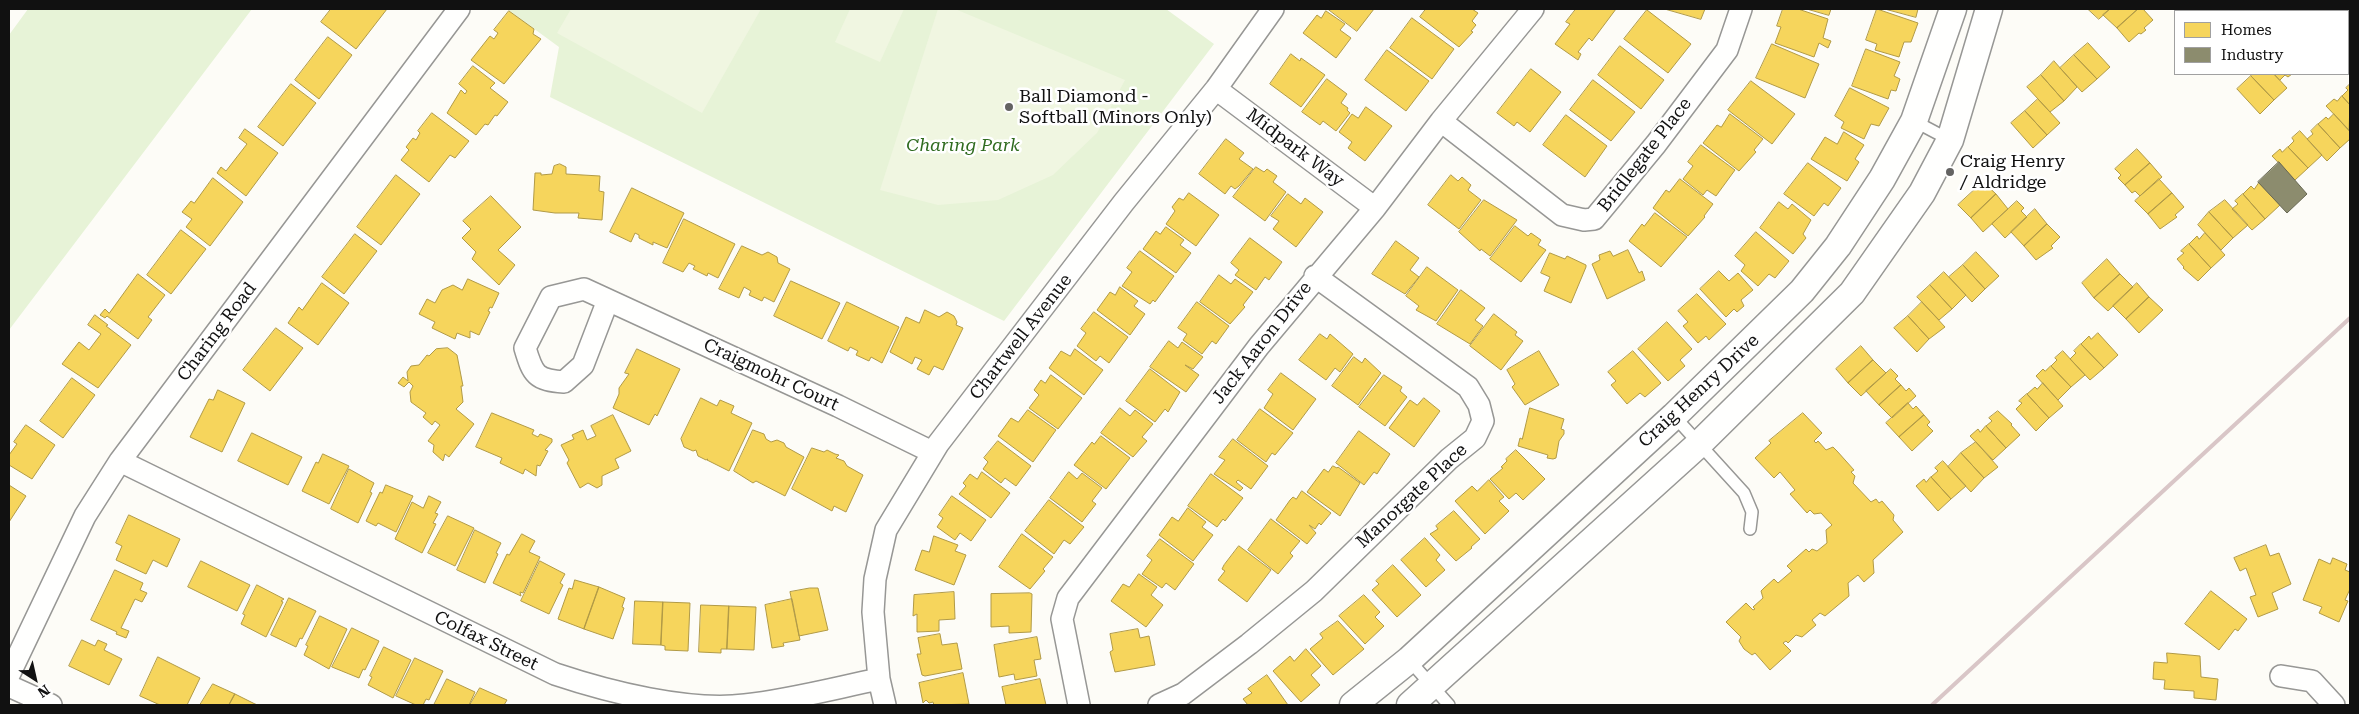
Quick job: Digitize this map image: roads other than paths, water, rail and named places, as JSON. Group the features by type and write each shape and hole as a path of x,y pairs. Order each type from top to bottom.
{"street":[{"name":"Charing Road","path":"9,675 85,516 120,461 459,9"},
{"name":"Chartwell Avenue","path":"885,705 879,679 873,612 875,579 886,530 932,452 1124,202 1216,89 1272,9"},
{"name":"Jack Aaron Drive","path":"1079,705 1062,619 1068,598 1259,346 1315,276 1375,208 1532,9"},
{"name":"Bridlegate Place","path":"1442,121 1562,215 1584,220 1594,219 1656,144 1726,50 1741,9"},
{"name":"Craig Henry Drive","path":"1353,705 1409,660 1674,416 1802,291 1838,246 1882,179 1914,121 1953,9"},
{"name":"Craig Henry Drive","path":"1410,705 1441,696 1852,293 1922,194 1950,140 1989,9"},
{"name":"Midpark Way","path":"1216,89 1375,208"},
{"name":"Manorgate Place","path":"1159,705 1183,694 1314,591 1449,459 1474,438 1483,421 1479,405 1468,387 1315,276"},
{"name":"Craigmohr Court","path":"608,300 582,365 564,382 544,380 531,368 525,348 551,297 584,289 608,300 838,406 932,452"},
{"name":"Colfax Street","path":"120,461 555,674 603,690 695,705 744,705 879,679"},
{"path":"2281,676 2312,681 2334,705"},
{"path":"9,686 51,705"}],"lane":[{"path":"1914,121 1950,140"},
{"path":"1674,416 1744,493 1752,512 1750,529"},
{"path":"1409,660 1441,696"}],"railway":[{"path":"1932,705 2350,318"}],"place":[{"name":"Ball Diamond - Softball (Minors Only)","path":"1009,107"},
{"name":"Craig Henry / Aldridge","path":"1950,172"}],"park label":[{"name":"Charing Park","path":"963,146"}]}
